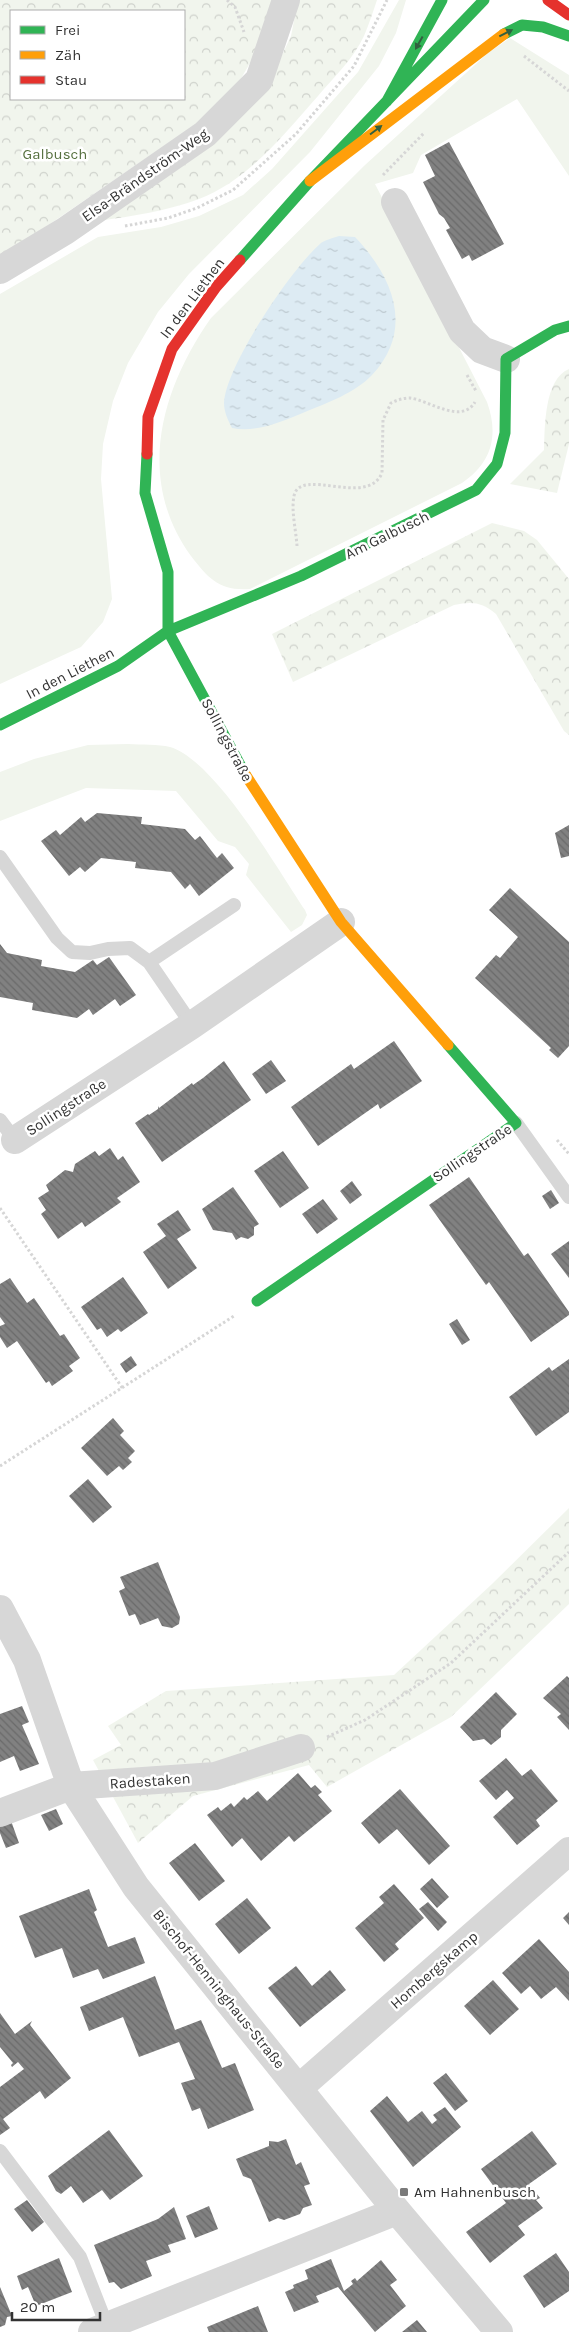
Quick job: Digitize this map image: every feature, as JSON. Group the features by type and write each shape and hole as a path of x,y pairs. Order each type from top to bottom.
{"street":[{"name":"Elsa-Brändström-Weg","path":"0,270 64,231 205,134 259,80 286,0"},
{"path":"387,101 442,0"},
{"name":"In den Liethen","path":"0,725 118,666 168,631 168,572 145,492 148,417 172,348 216,287 310,181 484,0"},
{"path":"548,0 569,15"},
{"path":"310,181 500,36 522,26 543,27 569,36"},
{"path":"395,202 462,331 494,354 569,326"},
{"name":"Am Galbusch","path":"168,631 245,601 301,576 476,490 497,464 505,433 494,354"},
{"name":"Sollingstraße","path":"168,631 251,784 341,922 516,1123 257,1301"},
{"name":"Sollingstraße","path":"8,1130 192,1025 341,922"},
{"name":"Bischof-Henninghaus-Straße","path":"0,1609 27,1660 71,1786 136,1887 397,2211 499,2332"},
{"name":"Radestaken","path":"0,1813 71,1786 215,1776 301,1748"},
{"name":"Hombergskamp","path":"298,2088 569,1851"},
{"path":"99,2329 397,2211"}],"lane":[{"path":"0,858 57,938 72,952 90,953 108,948 130,948 149,962 192,1025"},
{"path":"149,962 234,905"},
{"path":"516,1123 569,1197"},
{"path":"0,2151 80,2258 99,2329"}],"path":[{"path":"120,226 168,218 198,208 234,190 296,134 354,66 387,0"},
{"path":"517,61 524,56"},
{"path":"395,202 382,177 425,132"},
{"path":"301,576 294,515 294,494 299,487 308,484 363,488 375,483 382,473 383,420 391,403 410,398 458,412 467,410 474,405 476,392 464,370 494,354"},
{"path":"0,1208 123,1389"},
{"path":"0,1466 123,1389 257,1301"},
{"path":"301,1748 365,1720 450,1663 548,1574 569,1552"}],"green space":[{"name":"Galbusch","path":"0,0 275,0 268,32 239,82 212,113 28,239 0,255"},
{"path":"298,0 377,0 364,36 355,52 279,140 250,168 217,191 175,207 99,221 271,78 291,36"},
{"path":"399,0 406,0 396,33 379,66 310,152 189,274 158,312 128,363 113,401 103,444 101,479 112,599 103,622 81,647 0,684 0,294 98,237 161,227 199,216 243,195 272,169 358,72"},
{"path":"510,38 569,75 569,176 517,99 421,155 413,173 375,184 487,402 491,414 492,437 486,457 480,467 462,483 250,589 222,586 209,577 191,556 174,527 163,496 160,466 161,435 168,404 179,374 193,345 211,318 365,165 488,53"},
{"path":"569,369 569,444 557,493 510,484 544,450 550,393 561,374"},
{"path":"492,523 524,531 537,540 569,579 569,735 564,731 496,614 486,607 477,604 454,605 293,682 272,634"},
{"path":"128,744 170,747 188,756 206,772 244,818 305,910 307,915 302,925 291,932 246,875 249,864 235,847 218,841 176,791 86,788 0,821 0,772 34,759 88,745"},
{"path":"569,1508 569,1604 451,1717 327,1787 309,1765 193,1796 138,1843 93,1760 121,1745 108,1726 166,1691 394,1675 492,1584"}],"water":[{"path":"339,236 355,237 380,269 388,286 394,304 396,322 393,340 385,358 365,381 331,401 288,419 260,428 232,428 225,413 224,403 236,365 248,342 278,295 309,255 321,243"}],"building":[{"path":"449,142 504,244 472,261 469,255 462,259 446,230 450,228 439,214 423,182 435,176 425,155"},
{"path":"97,813 142,817 141,824 185,829 195,840 200,836 217,858 222,853 234,868 199,896 190,884 185,889 171,872 135,868 136,862 101,858 85,872 80,867 69,876 41,841 56,830 60,835 81,817 85,822"},
{"path":"569,825 569,856 561,858 555,833"},
{"path":"510,888 569,942 569,1046 558,1058 549,1050 551,1048 475,978 496,955 500,958 518,937 489,910"},
{"path":"0,944 7,953 42,960 41,966 75,972 93,960 97,965 109,957 136,995 120,1006 115,999 93,1015 89,1009 77,1018 32,1010 33,1003 0,997"},
{"path":"394,1041 422,1081 380,1109 378,1104 318,1146 291,1107 351,1064 354,1069"},
{"path":"271,1060 286,1081 266,1094 252,1074"},
{"path":"224,1061 251,1100 162,1162 135,1123 158,1109 158,1106 159,1108 192,1083 193,1085"},
{"path":"110,1148 118,1160 123,1156 140,1182 117,1198 121,1202 85,1227 82,1222 58,1239 41,1214 46,1210 38,1198 49,1191 46,1185 65,1170 73,1172 75,1164 95,1151 99,1156"},
{"path":"283,1151 309,1188 280,1208 254,1171"},
{"path":"469,1177 524,1256 528,1253 569,1312 569,1315 531,1342 489,1282 486,1285 429,1205"},
{"path":"352,1181 362,1195 350,1204 340,1191"},
{"path":"233,1187 259,1224 254,1227 254,1235 248,1239 241,1237 236,1240 232,1233 213,1230 202,1209"},
{"path":"551,1190 559,1203 550,1209 542,1196"},
{"path":"323,1199 338,1219 317,1234 302,1214"},
{"path":"178,1210 191,1230 177,1239 197,1268 168,1289 143,1252 166,1236 157,1224"},
{"path":"569,1241 569,1278 551,1254"},
{"path":"123,1277 148,1313 121,1332 118,1329 107,1337 101,1328 97,1330 81,1307"},
{"path":"10,1278 27,1303 34,1298 60,1336 64,1334 80,1358 69,1366 73,1371 52,1386 49,1381 46,1383 17,1341 7,1348 0,1337 0,1326 5,1324 0,1317 0,1284"},
{"path":"457,1319 470,1340 462,1345 449,1324"},
{"path":"131,1356 137,1365 126,1373 120,1364"},
{"path":"569,1359 569,1412 536,1436 509,1397 549,1367 552,1371"},
{"path":"113,1418 124,1431 120,1435 135,1451 128,1458 132,1462 123,1470 119,1466 107,1476 81,1448"},
{"path":"88,1479 112,1507 93,1523 69,1496"},
{"path":"158,1562 180,1617 179,1624 172,1628 162,1626 158,1618 140,1625 135,1614 129,1616 119,1591 125,1588 120,1577"},
{"path":"567,1676 569,1678 569,1730 557,1717 561,1714 543,1698"},
{"path":"496,1692 517,1714 501,1730 501,1737 491,1745 484,1739 473,1741 460,1727"},
{"path":"22,1706 29,1722 22,1725 39,1764 20,1771 14,1756 0,1762 0,1714"},
{"path":"506,1758 522,1776 531,1769 558,1801 536,1820 540,1826 517,1845 493,1817 514,1798 507,1790 496,1800 479,1781"},
{"path":"298,1773 311,1788 315,1785 322,1792 318,1795 332,1811 294,1842 289,1836 261,1861 242,1838 232,1847 207,1815 218,1807 221,1811 231,1803 234,1807 244,1797 247,1800 258,1791 267,1801"},
{"path":"400,1789 450,1846 429,1865 397,1829 379,1844 361,1823"},
{"path":"56,1809 63,1824 49,1831 41,1815"},
{"path":"10,1818 19,1843 6,1848 0,1833 0,1823"},
{"path":"195,1843 225,1881 199,1901 169,1863"},
{"path":"432,1878 449,1897 437,1908 420,1889"},
{"path":"394,1884 424,1918 395,1944 399,1949 384,1962 355,1928 384,1903 379,1897"},
{"path":"89,1889 97,1910 94,1912 108,1947 135,1937 145,1963 103,1979 98,1969 73,1978 62,1948 35,1958 19,1916"},
{"path":"247,1898 271,1928 239,1954 215,1924"},
{"path":"428,1902 447,1922 438,1931 419,1909"},
{"path":"569,1912 569,1925 563,1918"},
{"path":"539,1939 569,1972 569,2001 556,1987 541,1999 530,1986 521,1994 502,1973"},
{"path":"296,1966 312,1986 330,1970 346,1990 300,2027 268,1988"},
{"path":"155,1976 175,2030 201,2020 222,2068 235,2063 254,2110 208,2129 200,2108 192,2111 181,2083 195,2079 179,2042 139,2057 123,2017 89,2031 80,2007"},
{"path":"493,1980 519,2009 490,2035 464,2006"},
{"path":"0,2013 15,2034 32,2021 30,2025 71,2078 45,2099 40,2091 3,2119 10,2128 0,2135 0,2087 24,2069 18,2062 12,2067 13,2063 0,2047"},
{"path":"446,2073 468,2101 455,2111 433,2083"},
{"path":"387,2096 408,2122 422,2111 432,2124 437,2120 433,2115 445,2107 461,2127 413,2167 370,2111"},
{"path":"109,2130 143,2176 110,2200 102,2190 83,2203 71,2186 61,2194 56,2191 48,2176"},
{"path":"532,2131 557,2164 529,2184 540,2198 536,2200 543,2208 518,2226 525,2235 490,2263 466,2232 506,2203 481,2169"},
{"path":"286,2139 296,2165 301,2162 310,2184 304,2186 312,2205 303,2208 300,2214 284,2220 278,2218 269,2222 251,2179 243,2176 236,2159 269,2146 269,2141 278,2142"},
{"path":"27,2200 44,2222 32,2232 14,2209"},
{"path":"209,2206 218,2229 195,2238 186,2216"},
{"path":"174,2207 186,2239 168,2245 171,2252 146,2261 152,2276 121,2289 114,2282 109,2283 94,2245 158,2219"},
{"path":"556,2253 569,2272 569,2291 544,2308 523,2276"},
{"path":"59,2258 72,2292 36,2306 28,2287 22,2290 17,2276"},
{"path":"331,2259 344,2291 353,2284 351,2281 355,2278 357,2281 381,2260 397,2280 390,2285 406,2306 375,2332 338,2287 316,2296 319,2302 294,2312 285,2292 294,2288 293,2285 308,2279 305,2270"},
{"path":"0,2287 12,2316 7,2317 5,2325 0,2327"},
{"path":"258,2306 268,2332 209,2332 207,2327"},
{"path":"417,2320 427,2332 402,2332"}],"traffic: fast":[{"path":"387,101 442,0"},
{"path":"240,260 310,181 484,0"},
{"path":"504,34 522,25 543,27 569,36"},
{"path":"0,725 118,666 168,631 301,576 476,490 497,464 505,433 506,359 555,330 569,326"},
{"path":"147,454 145,493 168,572 168,631 245,774"},
{"path":"257,1301 516,1123 448,1045"}],"traffic: slow":[{"path":"310,181 504,34"},
{"path":"245,774 341,922 448,1045"}],"traffic: jam":[{"path":"548,0 569,15"},
{"path":"147,454 148,417 172,349 216,287 240,260"}],"place":[{"name":"Am Hahnenbusch","path":"404,2192"}]}
